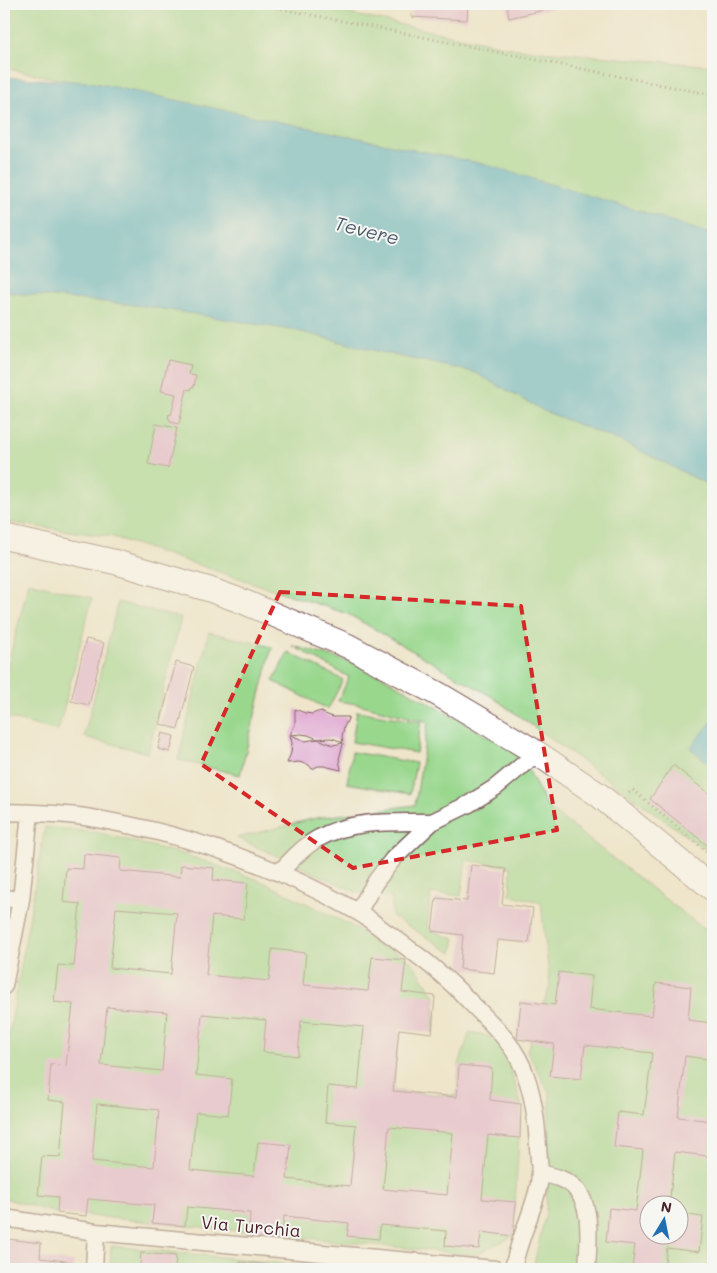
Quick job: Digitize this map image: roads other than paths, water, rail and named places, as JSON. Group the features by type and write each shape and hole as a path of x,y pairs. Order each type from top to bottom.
{"main road":[{"path":"4,538 87,555 208,589 348,646 453,703 537,753 599,795 713,889"}],"street":[{"path":"358,912 376,880 393,859 432,822 470,804 496,787 537,753"},
{"path":"4,812 83,817 159,832 280,872 358,912 418,954 452,984 491,1023 518,1057 526,1074 536,1115 540,1173 534,1202 520,1240 513,1269"},
{"path":"4,986 20,900 30,813"},
{"path":"280,872 296,855 316,839 327,834 368,823 432,822"},
{"path":"4,898 20,900"},
{"path":"540,1173 568,1182 576,1189 584,1201 588,1229 587,1269"},
{"name":"Via Turchia","path":"4,1218 96,1232 495,1269"},
{"path":"94,1269 96,1232"}],"water":[{"name":"Tevere","path":"4,77 90,82 483,164 644,212 713,235 713,487 623,442 544,411 474,372 394,355 298,331 145,306 4,292"},
{"path":"713,720 713,767 690,748"}]}
